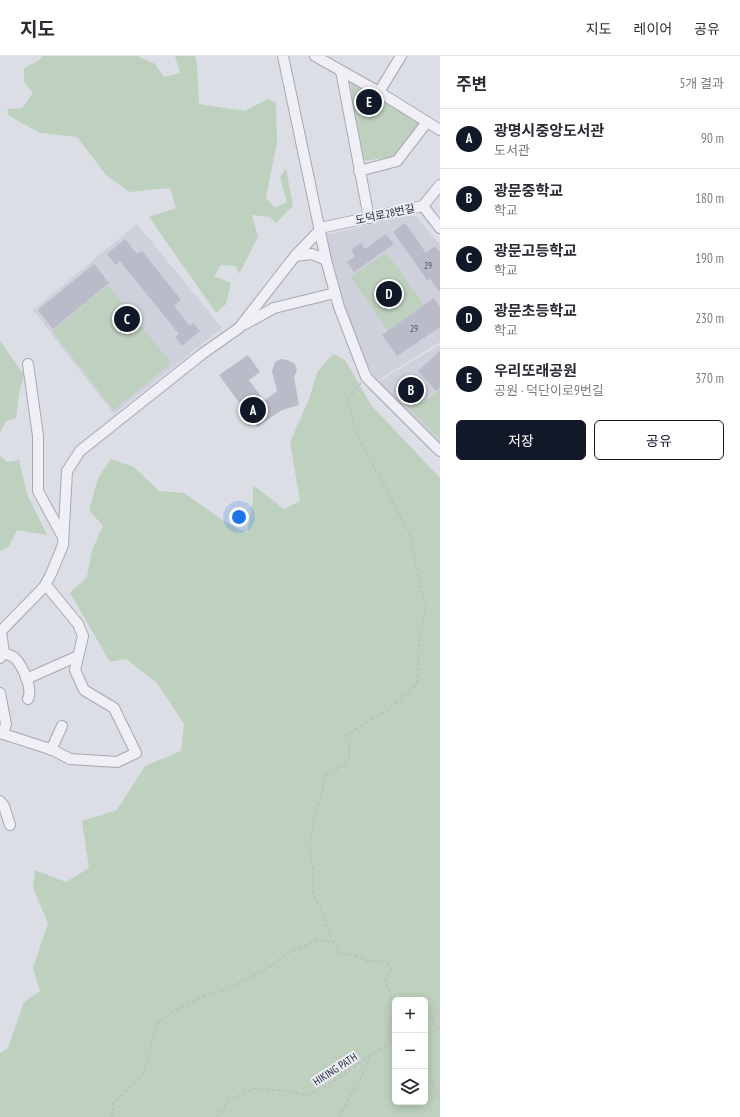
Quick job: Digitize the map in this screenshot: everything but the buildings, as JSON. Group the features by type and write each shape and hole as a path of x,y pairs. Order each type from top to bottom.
{"street":[{"path":"283,56 326,260 335,293 366,377 440,451"},
{"path":"315,56 379,92 440,130"},
{"path":"379,92 401,56"},
{"path":"341,70 369,218"},
{"path":"359,171 397,161 427,122"},
{"name":"도덕로28번길","path":"320,229 423,206 440,185"},
{"path":"423,206 440,228"},
{"path":"239,328 295,256 320,229"},
{"path":"295,256 312,254 326,260"},
{"path":"28,699 30,693 26,679 15,658 2,655 0,631 46,585 63,545 67,471 80,450 202,354 239,328 274,308 335,293"},
{"path":"28,364 38,436 38,490 63,537"},
{"path":"0,693 6,724 2,734 51,750 70,759 117,762 136,753 114,708 84,690 75,670 83,636 78,624 46,585"},
{"path":"26,679 78,656"},
{"path":"51,750 62,726"},
{"path":"0,801 4,806 10,825"}],"path":[{"path":"366,377 348,399 355,430 410,535 425,608 419,640 417,684 390,708 345,736 349,744 349,759 341,767 326,774 309,843 313,870 312,891 323,914 326,927 339,953 354,955 368,960 386,960 390,968 385,983 392,998"},
{"path":"112,1117 113,1103 144,1074 156,1025 172,1012 202,997 226,990 268,968 288,953 318,940 335,943"},
{"path":"440,1011 430,1016 437,1028 440,1030"},
{"path":"390,1042 388,1032 392,1017"},
{"name":"HIKING PATH","path":"217,1117 230,1100 242,1093 254,1089 280,1090 306,1095 322,1089 390,1042"},
{"path":"339,1117 366,1068 370,1056"},
{"path":"428,1079 432,1081 440,1098"}],"shaded area":[{"path":"410,215 416,216 440,245 440,342 376,381 361,351 342,305 325,242 326,235"},
{"path":"137,224 222,328 114,414 33,310"},
{"path":"440,345 440,447 376,383"}],"green space":[{"path":"42,56 137,56 155,64 164,77 180,73 175,56 195,56 197,64 199,104 245,111 268,99 276,103 277,142 266,198 275,208 287,202 280,177 286,169 293,206 276,223 269,217 252,215 258,237 239,274 236,266 221,265 214,276 231,283 226,304 216,313 149,217 176,208 170,188 129,192 106,175 77,137 40,133 9,116 7,109 22,108 33,93 24,82 24,68 40,60"},
{"path":"350,80 422,123 394,157 362,161"},
{"path":"386,252 424,305 388,331 351,277"},
{"path":"108,285 171,363 114,410 52,331"},
{"path":"0,341 24,375 19,394 16,418 6,421 0,433"},
{"path":"333,354 345,360 371,405 440,478 440,1117 0,1117 0,1053 8,1048 24,1002 40,991 33,968 48,923 33,888 35,870 66,882 89,868 82,821 117,810 145,766 181,751 184,724 157,683 126,659 110,662 70,593 87,577 92,550 103,526 89,510 98,478 111,459 134,467 159,491 184,493 224,521 247,533 253,500 253,485 284,509 300,501 290,442 309,399 318,371"},
{"path":"410,385 426,401 440,389 440,439 398,397"},
{"path":"0,456 7,462 19,460 27,494 47,535 17,530 9,546 0,551"}],"place":[{"name":"우리또래공원","path":"369,102"},
{"name":"광문초등학교","path":"389,294"},
{"name":"광문고등학교","path":"127,319"},
{"name":"광문중학교","path":"411,390"},
{"name":"광명시중앙도서관","path":"253,410"}]}
